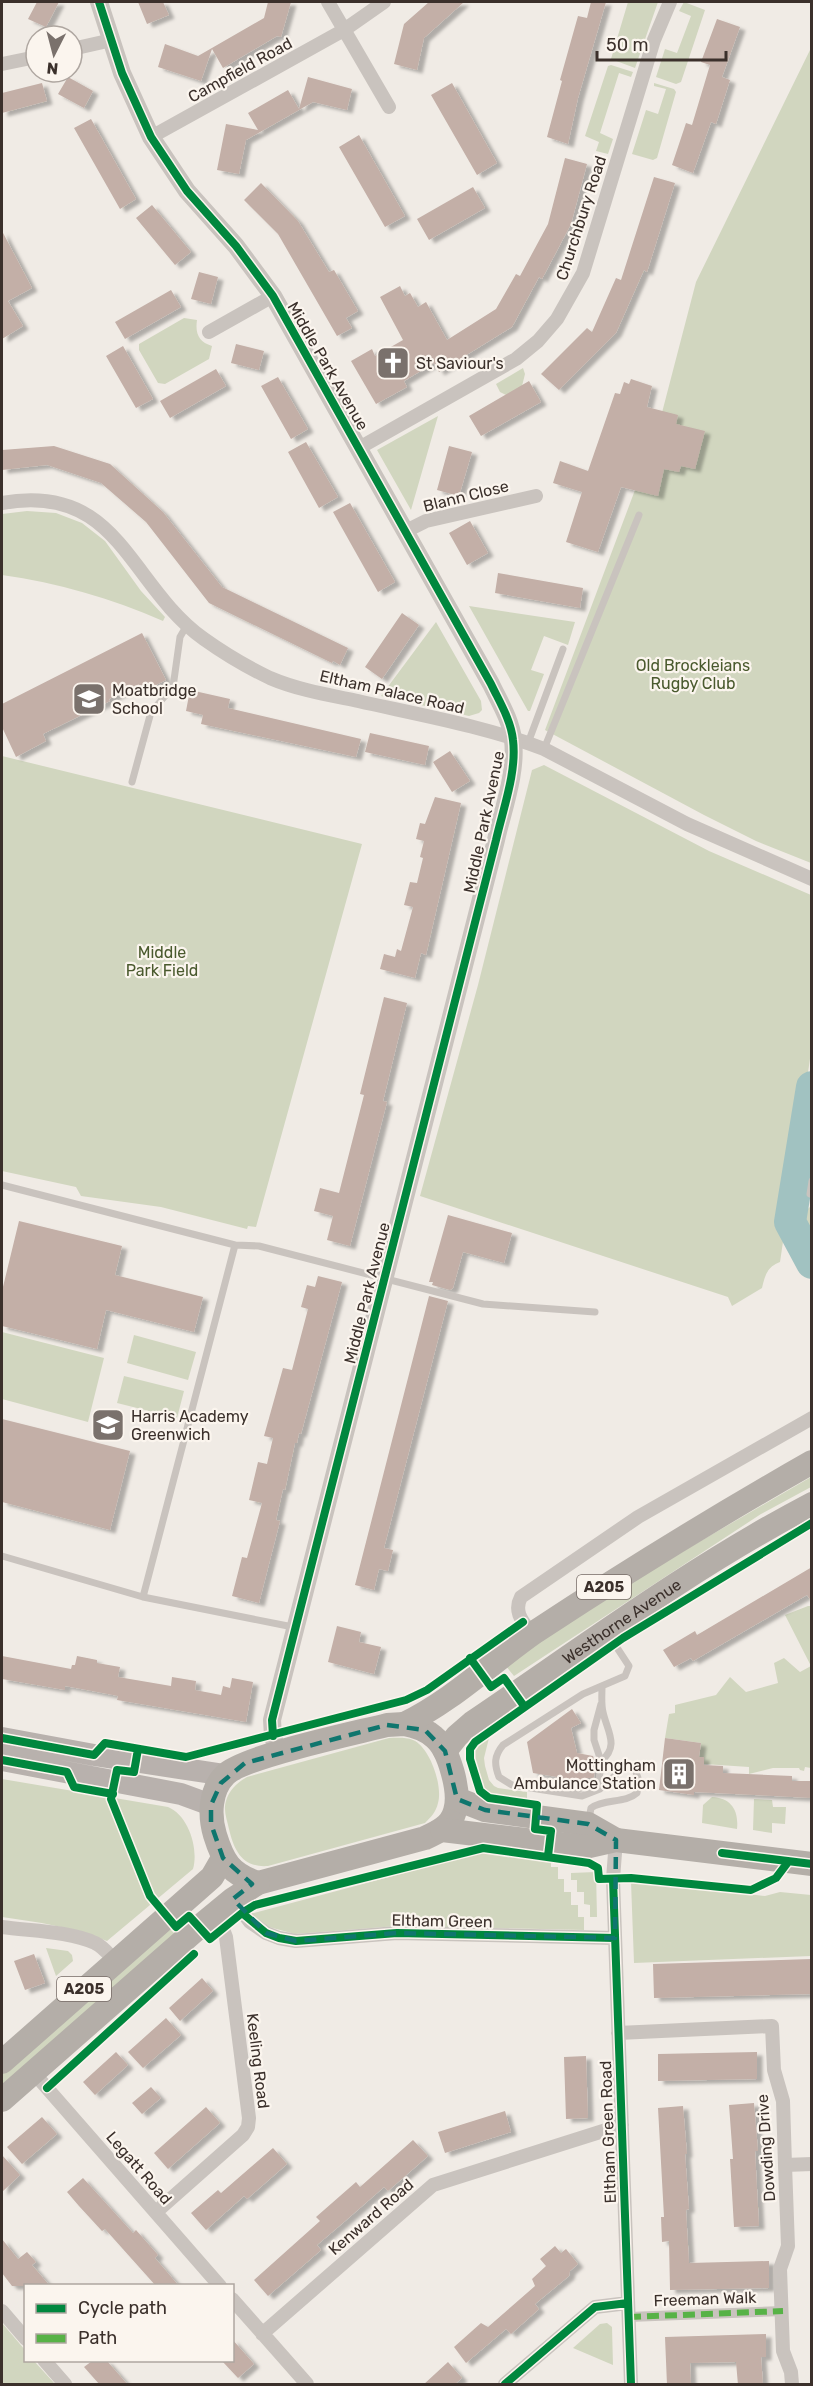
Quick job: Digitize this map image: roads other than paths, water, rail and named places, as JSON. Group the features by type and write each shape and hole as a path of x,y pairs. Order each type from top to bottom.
{"highway":[{"name":"A205","path":"225,1775 245,1763 387,1725 404,1724 432,1709 528,1628 707,1521 812,1462"},
{"name":"Westhorne Avenue","path":"445,1751 472,1723 606,1631 698,1572 812,1504"},
{"path":"404,1724 424,1730 436,1738 445,1751 457,1799 455,1812 442,1830 585,1847 616,1840 812,1864"},
{"path":"225,1775 215,1792 211,1805 212,1824 223,1858 245,1879 258,1883"},
{"path":"457,1799 485,1810 589,1816 616,1840"},
{"name":"A205","path":"2,2100 214,1914 258,1883 425,1838 442,1830"},
{"name":"A205","path":"2,2062 212,1877 223,1858"}],"main road":[{"path":"2,1738 225,1775"},
{"path":"2,1760 181,1794 211,1805"}],"street":[{"name":"Middle Park Avenue","path":"99,2 134,103 151,137 187,191 236,246 273,296 521,740 272,1720 278,1754"},
{"path":"328,2 389,107"},
{"name":"Campfield Road","path":"151,137 344,30 384,2"},
{"name":"Churchbury Road","path":"359,448 516,359 538,341 557,319 584,273 654,40 670,2"},
{"path":"84,46 111,40"},
{"path":"2,64 24,59"},
{"name":"Middle Park Avenue","path":"209,332 273,296"},
{"name":"Blann Close","path":"406,531 426,521 536,496"},
{"name":"Eltham Palace Road","path":"2,503 28,500 54,502 78,510 98,522 119,540 156,593 187,625 234,660 272,679 308,690 521,740 544,749 696,828 812,879"},
{"path":"528,1628 518,1613 517,1605 521,1597 638,1517 812,1418"},
{"name":"Eltham Green Road","path":"616,1840 613,1879 632,2385"},
{"name":"Eltham Green","path":"233,1899 250,1922 266,1933 296,1941 397,1933 615,1938"},
{"name":"Keeling Road","path":"156,2212 243,2135 248,2127 249,2118 226,1937 223,1927 214,1914"},
{"path":"2,1927 77,1937 94,1942 116,1962"},
{"name":"Dowding Drive","path":"618,2033 772,2026 774,2070 783,2101 788,2246 780,2269 783,2351 791,2373 792,2385"},
{"name":"Legatt Road","path":"33,2072 218,2284"},
{"name":"Kenward Road","path":"262,2334 433,2185 622,2124"},
{"path":"785,2165 812,2164"},
{"path":"234,2302 307,2385"},
{"path":"505,2385 595,2307 628,2310"},
{"name":"Freeman Walk","path":"628,2310 783,2311"},
{"path":"2,2311 24,2337"},
{"path":"45,2362 65,2385"}],"lane":[{"path":"544,749 639,514"},
{"path":"132,782 151,712 173,687 180,637 187,625"},
{"path":"521,740 563,649"},
{"path":"810,1194 812,1181"},
{"path":"2,1185 235,1245 259,1246 483,1304 595,1312"},
{"path":"143,1597 235,1245"},
{"path":"2,1556 143,1597 296,1628"},
{"path":"589,1816 598,1803 634,1796 639,1786 637,1772 629,1767 622,1769 592,1794 582,1796 504,1782 496,1770 495,1756 503,1745 583,1694 624,1677 629,1666 606,1631"},
{"path":"560,1793 597,1784 601,1761 594,1740 594,1730 601,1704 602,1687"},
{"path":"601,1704 610,1734 611,1746 609,1754 601,1761"}],"waterway":[{"path":"812,1087 790,1222 812,1263"}],"place":[{"name":"St Saviour's","path":"393,363"},
{"name":"Moatbridge School","path":"89,699"},
{"name":"Harris Academy Greenwich","path":"108,1425"},
{"name":"Mottingham Ambulance Station","path":"679,1774"}],"park label":[{"name":"Old Brockleians Rugby Club","path":"693,674"},
{"name":"Middle Park Field","path":"162,961"}]}
